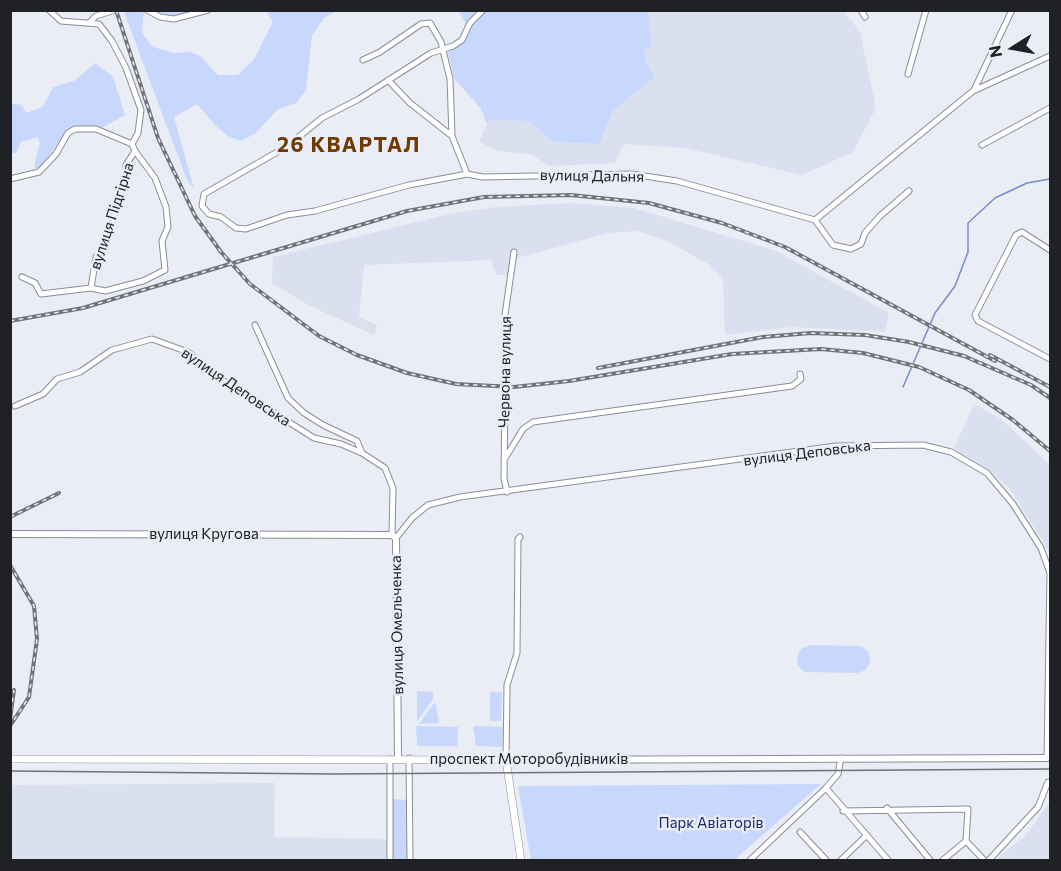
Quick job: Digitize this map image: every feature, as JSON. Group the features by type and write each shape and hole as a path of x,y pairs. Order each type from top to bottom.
{"main road":[{"name":"проспект Моторобудівників","path":"10,759 506,759"},
{"path":"506,759 521,861"}],"street":[{"path":"48,10 61,21 99,24 112,41 126,68 141,110 138,133 132,144"},
{"path":"90,22 96,16 115,10"},
{"path":"147,10 160,17 174,19 208,10"},
{"path":"452,136 410,103 388,80 431,53 444,49 465,37 470,23 483,10"},
{"path":"861,10 865,16"},
{"path":"908,74 926,10"},
{"path":"973,91 1012,10"},
{"path":"363,60 374,56 426,22 439,37 444,49 450,79 452,136 467,174"},
{"path":"909,190 880,216 865,233 861,244 851,249 833,245 815,219 973,91 1050,56"},
{"name":"вулиця Дальня","path":"388,80 322,118 286,147 204,194 202,201 209,214 221,217 236,228 246,229 287,215 315,211 410,185 467,174 483,177 632,174 677,181 815,219"},
{"path":"982,145 1050,108"},
{"name":"вулиця Підгірна","path":"10,179 39,172 56,154 68,133 75,129 96,129 132,144 135,151 126,165 125,177 104,249 96,257 91,288 41,294 34,283 22,277"},
{"path":"91,288 105,291 143,281 165,270 162,241 168,227 166,207 155,178 135,151"},
{"path":"1050,250 1022,232 1016,235 975,315 978,321 1050,359"},
{"name":"Червона вулиця","path":"507,492 504,460 505,315 514,252"},
{"name":"вулиця Деповська","path":"255,325 288,398 322,425 357,441 362,453"},
{"name":"вулиця Деповська","path":"15,406 44,394 57,379 80,372 112,350 152,339 188,352 205,368 314,438 341,444 362,453 385,468 393,488 394,536"},
{"path":"504,460 523,429 533,422 792,386 801,379 800,374"},
{"name":"вулиця Деповська","path":"428,506 460,497 836,446 922,445 951,452 987,473 1013,504 1041,548 1050,573 1047,758"},
{"name":"вулиця Омельченка","path":"398,758 394,536 428,506"},
{"name":"вулиця Кругова","path":"10,534 394,536"},
{"path":"506,759 507,685 517,653 518,539 520,537"},
{"path":"409,758 410,861"},
{"path":"750,861 826,788 838,774 841,758"},
{"name":"проспект Моторобудівників","path":"506,759 1047,758"},
{"path":"390,759 390,861"},
{"path":"989,861 1038,807 1048,782"},
{"path":"826,788 888,861"},
{"path":"887,808 930,861"},
{"path":"843,810 968,809 966,841 943,861"},
{"path":"800,832 826,861"},
{"path":"841,861 867,836"},
{"path":"966,841 984,861"}],"shaded area":[{"path":"648,11 844,11 860,32 876,108 853,152 802,175 685,148 624,144 615,163 549,166 531,154 496,151 479,141 489,120 530,121 554,142 599,144 613,111 655,77 646,61 644,49 652,47"},
{"path":"570,203 634,208 776,251 889,313 885,332 792,327 725,335 723,278 708,264 665,240 637,231 608,233 517,258 511,263 508,275 496,275 491,260 364,265 359,317 377,325 374,335 310,306 272,283 273,257 450,214 496,207"},
{"path":"974,404 1000,418 1050,465 1050,553 1011,490 988,469 954,449"},
{"path":"275,783 274,837 389,839 389,860 11,860 10,785"},
{"path":"1050,802 1050,860 995,860 1026,835"}],"green space":[{"path":"144,11 142,33 153,47 174,53 191,52 200,56 218,75 238,75 254,59 273,22 266,11 337,11 324,18 312,36 306,90 296,103 278,109 255,134 240,141 228,136 197,104 174,117 194,189 187,180 124,12"},
{"path":"150,11 202,11 173,16"},
{"path":"458,11 648,11 652,48 644,49 646,61 655,77 613,111 599,144 553,142 530,121 489,120 487,124 481,109 454,78 448,52 466,40 472,28 466,24"},
{"path":"95,63 113,77 125,115 100,129 85,126 67,131 39,169 34,167 40,142 37,137 21,142 16,153 11,154 10,103 22,105 26,113 43,107 53,87 74,81"},
{"path":"810,645 862,646 869,653 870,662 866,670 857,673 805,672 798,666 797,657 801,649"},
{"path":"417,691 433,692 433,699 417,721"},
{"path":"490,692 502,692 501,721 490,721"},
{"path":"435,702 439,723 419,724"},
{"path":"416,726 458,727 457,746 417,746"},
{"path":"473,726 503,727 502,747 476,746"},
{"name":"Парк Авіаторів","path":"821,784 734,860 531,860 518,786"},
{"path":"392,799 408,800 407,860 392,860"}],"waterway":[{"path":"903,387 935,313 955,286 968,252 968,223 995,198 1027,183 1050,179"}],"tram line":[{"path":"10,771 333,774 1050,769"}],"railway":[{"path":"116,10 158,138 195,216 221,252 250,284 319,336 357,355 407,373 456,384 514,387 569,381 732,354 821,349 863,353 919,367 969,390 1013,420 1050,451"},
{"path":"10,321 83,308 407,211 484,197 571,195 649,203 722,223 785,247 995,361"},
{"path":"598,368 763,337 811,333 865,335 909,342 964,356 1031,385 1050,398"},
{"path":"990,355 1050,387"},
{"path":"10,517 59,493"},
{"path":"10,565 34,606 37,639 29,697 10,726"},
{"path":"10,720 14,690"}],"district":[{"name":"26 КВАРТАЛ","path":"349,145"}]}
